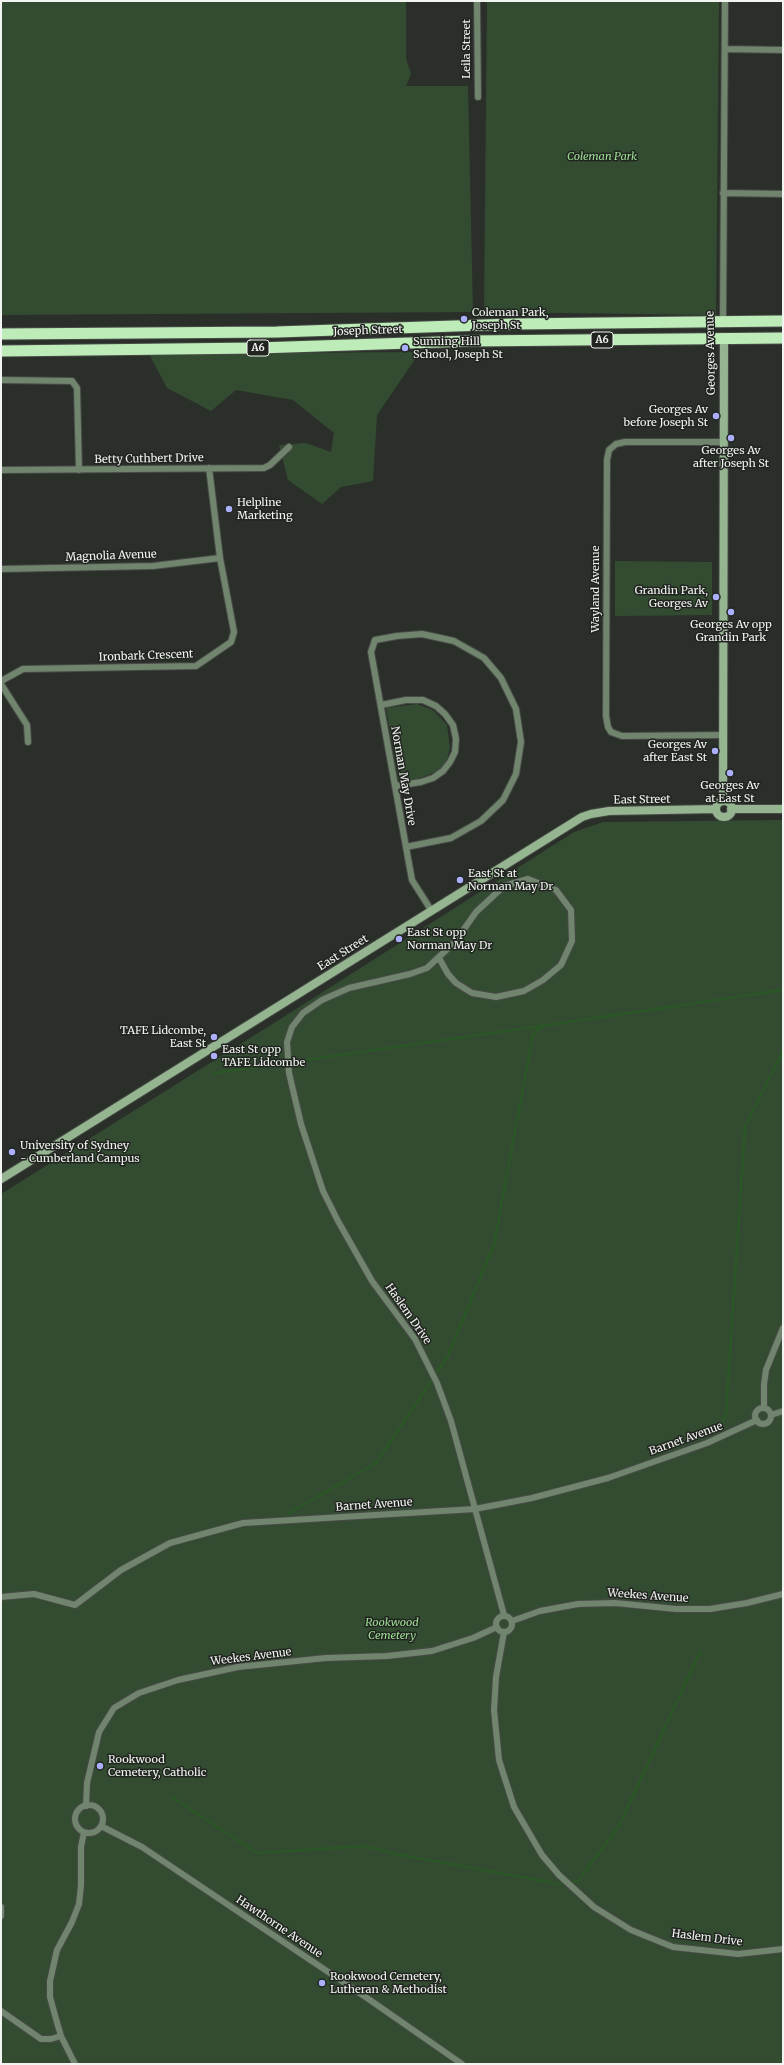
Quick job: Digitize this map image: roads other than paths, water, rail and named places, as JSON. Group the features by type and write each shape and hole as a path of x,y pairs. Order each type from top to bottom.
{"highway":[{"name":"Joseph Street","path":"1,334 277,332 514,324 783,321"},
{"name":"Georges Avenue","path":"723,322 724,339"},
{"name":"Joseph Street","path":"1,351 258,348 485,341 783,338"}],"main road":[{"name":"Georges Avenue","path":"723,801 724,339"},
{"path":"723,801 730,804 731,809 730,814 723,816 718,814 716,810 718,802 723,801"},
{"path":"731,809 783,809"},
{"name":"East Street","path":"1,1179 573,822 591,814 609,811 716,810"}],"street":[{"name":"Leila Street","path":"477,1 478,96"},
{"name":"Georges Avenue","path":"723,322 725,1"},
{"path":"725,49 783,50"},
{"path":"723,193 783,194"},
{"path":"1,380 72,381 77,388 79,470"},
{"name":"Wayland Avenue","path":"724,442 625,442 616,444 609,450 607,460 606,709 608,727 616,734 724,735"},
{"name":"Betty Cuthbert Drive","path":"1,470 264,468 270,466 289,447"},
{"name":"Ironbark Crescent","path":"1,681 23,669 196,666 231,642 234,632 220,558 209,468"},
{"name":"Magnolia Avenue","path":"1,569 153,566 220,558"},
{"name":"Norman May Drive","path":"406,847 451,838 481,822 503,800 516,774 521,742 516,709 501,678 484,658 454,640 422,634 375,640 371,652 381,705 395,786 406,847 412,880 431,910"},
{"path":"1,684 27,725 28,742"},
{"path":"381,705 406,700 423,700 436,706 453,725 456,739 455,752 443,771 433,778 422,782 395,786"},
{"path":"528,879 556,890 571,910 572,941 560,964 543,980 524,991 496,997 472,993 456,983 448,974 440,958 455,942 476,912 504,886 528,879"},
{"name":"Haslem Drive","path":"440,958 427,968 410,974 349,988 322,1000 303,1013 292,1027 288,1042 287,1055 289,1073 301,1124 322,1191 372,1281 415,1339 437,1383 452,1420 504,1615"},
{"path":"764,1408 764,1384 766,1370 783,1328"},
{"path":"757,1420 755,1416 757,1411 764,1408 769,1410 771,1415"},
{"name":"Barnet Avenue","path":"1,1597 34,1594 75,1605 121,1570 170,1542 243,1523 475,1509 532,1498 608,1478 707,1443 757,1420 761,1423 766,1423 770,1420 771,1415 783,1411"},
{"name":"Weekes Avenue","path":"512,1621 540,1611 578,1604 615,1603 676,1609 710,1609 747,1603 783,1594"},
{"path":"504,1615 508,1616 512,1621 511,1628 504,1632 497,1627 497,1619 504,1615"},
{"name":"Weekes Avenue","path":"86,1806 87,1783 98,1732 114,1708 139,1693 185,1678 238,1667 326,1658 387,1656 432,1650 473,1638 497,1627"},
{"name":"Haslem Drive","path":"504,1632 496,1677 494,1710 499,1760 514,1807 542,1855 559,1875 594,1907 631,1930 673,1947 738,1954 783,1949"},
{"path":"86,1806 96,1807 101,1812 103,1819 101,1826 94,1832 84,1832 77,1825 75,1819 77,1812 86,1806"},
{"name":"Hawthorne Avenue","path":"101,1826 142,1847 367,1998 462,2064"},
{"path":"75,2064 61,2036 50,1996 50,1976 57,1950 72,1922 79,1904 81,1885 81,1847 84,1832"},
{"path":"1,1908 1,1916"},
{"path":"1,2010 41,2038 51,2039 61,2036"}],"waterway":[{"path":"289,1513 376,1463 448,1356 494,1244 533,1035 542,1026 783,990"},
{"path":"215,1073 541,1026"},
{"path":"723,1422 726,1412 745,1127 783,1051"},
{"path":"172,1797 257,1853 365,1846 396,1854 559,1884 578,1881 619,1826 700,1652"}],"place":[{"name":"Coleman Park, Joseph St","path":"464,319"},
{"name":"Sunning Hill School, Joseph St","path":"405,348"},
{"name":"Georges Av before Joseph St","path":"716,416"},
{"name":"Georges Av after Joseph St","path":"731,438"},
{"name":"Helpline Marketing","path":"229,509"},
{"name":"Grandin Park, Georges Av","path":"716,597"},
{"name":"Georges Av opp Grandin Park","path":"731,612"},
{"name":"Georges Av after East St","path":"715,751"},
{"name":"Georges Av at East St","path":"730,773"},
{"name":"East St at Norman May Dr","path":"460,880"},
{"name":"East St opp Norman May Dr","path":"399,939"},
{"name":"TAFE Lidcombe, East St","path":"214,1037"},
{"name":"East St opp TAFE Lidcombe","path":"214,1056"},
{"name":"University of Sydney - Cumberland Campus","path":"12,1152"},
{"name":"Rookwood Cemetery, Catholic","path":"100,1766"},
{"name":"Rookwood Cemetery, Lutheran & Methodist","path":"322,1983"}],"park label":[{"name":"Coleman Park","path":"602,157"},
{"name":"Rookwood Cemetery","path":"392,1629"}]}
